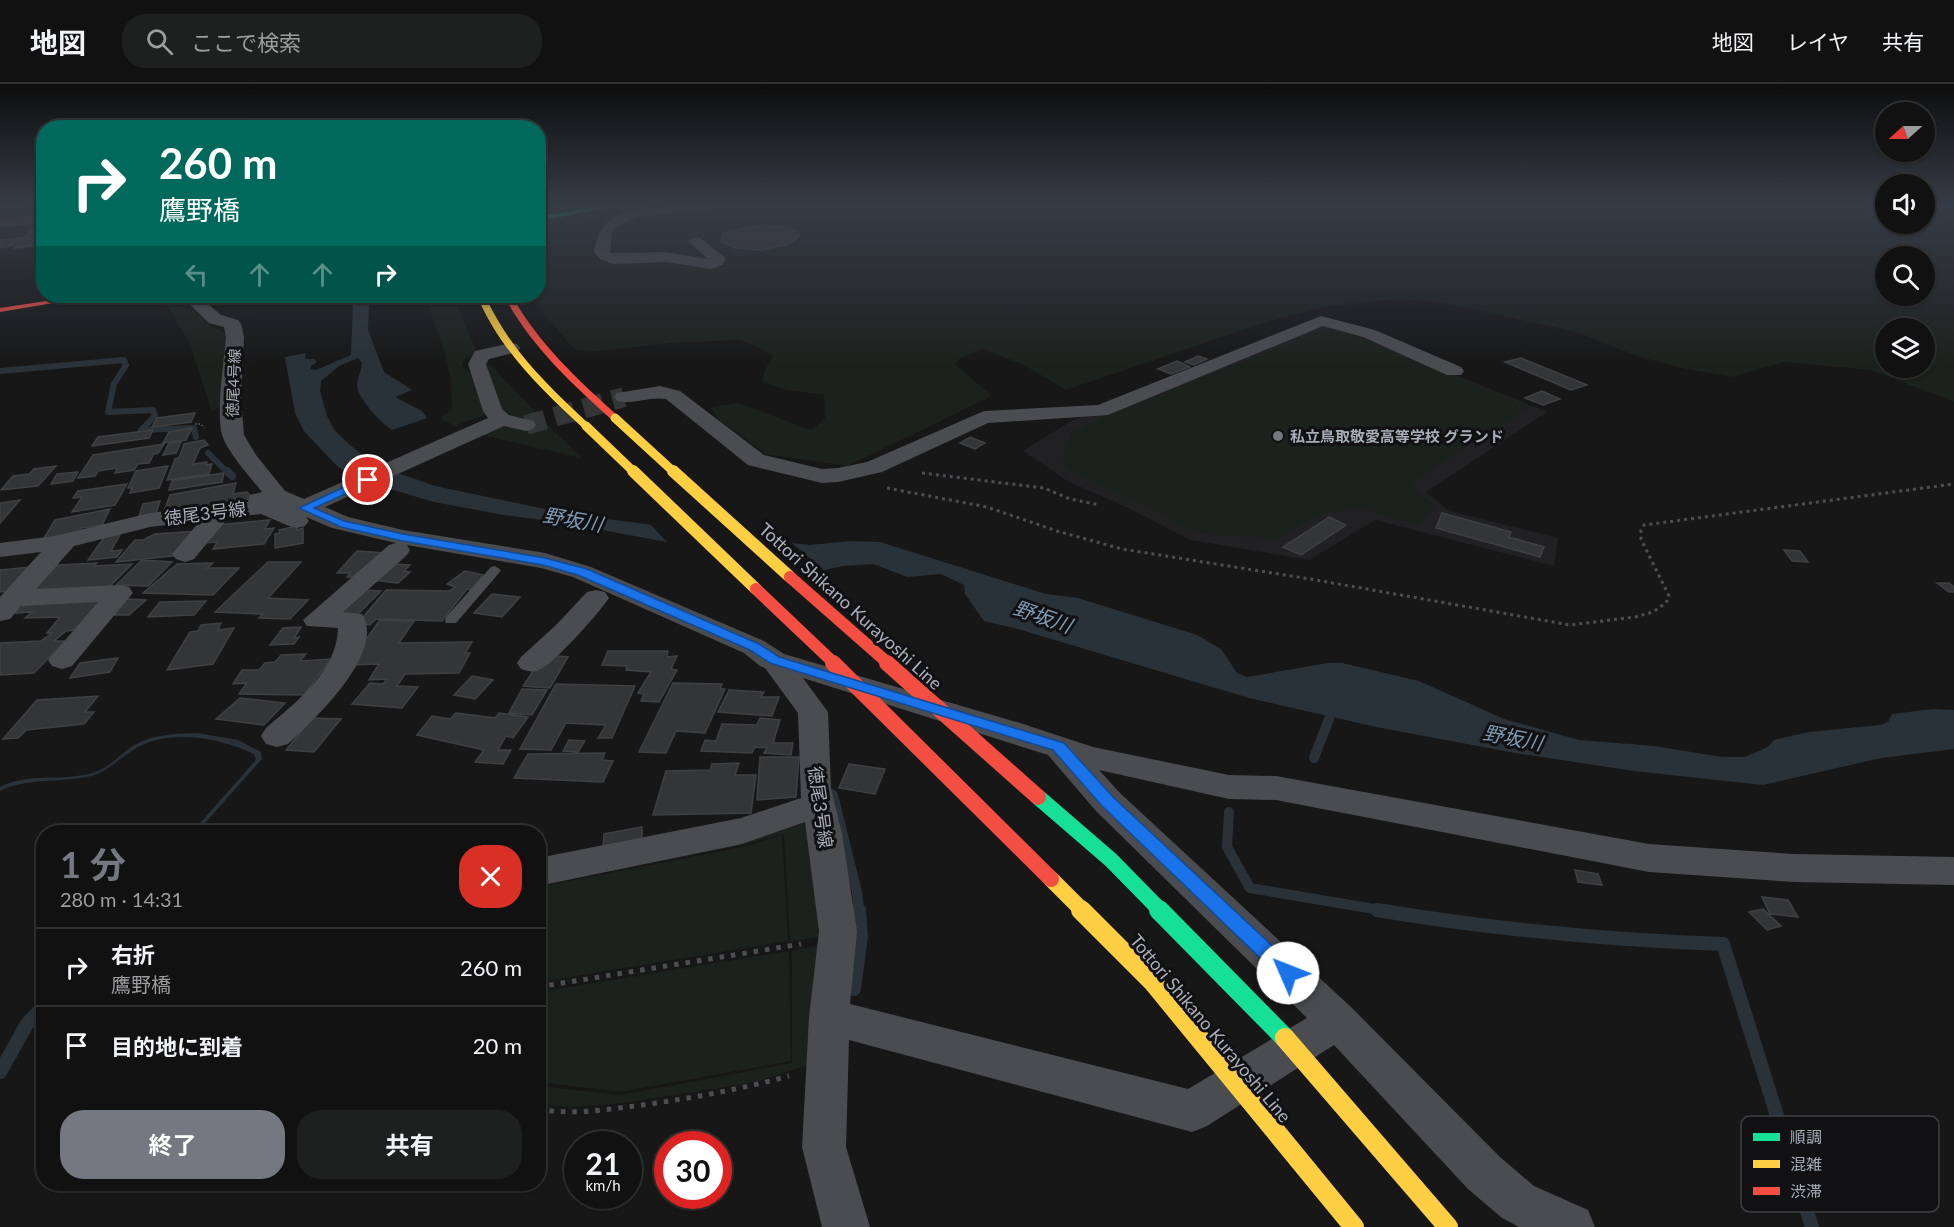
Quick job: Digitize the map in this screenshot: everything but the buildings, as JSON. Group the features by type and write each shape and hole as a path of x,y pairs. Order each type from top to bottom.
{"main road":[{"path":"0,302 36,296"},
{"path":"0,310 46,303"},
{"name":"Tottori Shikano Kurayoshi Line","path":"484,303 491,322 511,348 586,426 879,707 1153,982 1354,1227"},
{"name":"Tottori Shikano Kurayoshi Line","path":"511,303 521,323 538,344 615,418 913,688 1111,860 1297,1051 1448,1227"}],"street":[{"path":"681,259 712,264 718,259"},
{"name":"徳尾4号線","path":"197,303 215,319 231,324 235,337 231,400 233,435 247,458 277,496"},
{"path":"224,303 231,324"},
{"path":"624,397 660,392 673,395 756,460 822,476 850,473 874,466 984,417 1101,411 1321,321 1334,321 1366,333 1454,371"},
{"path":"511,348 482,355 477,364 493,411 502,418 526,425"},
{"path":"304,508 502,418"},
{"path":"150,520 277,496 341,524 545,561 582,572 754,647 774,660 1089,757 1229,787 1276,788 1649,858 1794,868 1954,871"},
{"name":"徳尾3号線","path":"0,550 65,541 150,520 264,507 327,535 544,578 742,658 774,660 813,712 815,788 825,834 838,938 829,1017 824,1147 846,1227"},
{"path":"185,554 221,512"},
{"path":"8,605 65,541"},
{"path":"277,736 312,704 337,673 354,637 351,621 317,620 398,550"},
{"path":"8,605 120,593 62,660"},
{"path":"531,663 567,630 596,598"},
{"path":"1059,747 1108,802 1338,1021 1493,1180 1518,1202 1571,1227"},
{"path":"546,870 742,831 819,805"},
{"path":"829,1017 1192,1111 1338,1021"}],"lane":[{"path":"451,620 495,570"}],"path":[{"path":"874,466 1044,488 1070,499 1100,505"},
{"path":"850,473 871,484 987,507 1057,531 1122,549 1316,580 1570,625 1635,617 1653,612 1666,603 1669,596 1641,539 1641,530 1644,525 1954,484"},
{"path":"546,986 838,938"},
{"path":"546,1110 578,1112 650,1104 757,1086 826,1064"}],"shaded area":[{"path":"546,259 601,259 612,262 657,260 718,268 726,266 724,259 1875,259 1875,306 1935,306 1935,259 1954,259 1954,402 1892,378 1935,378 1935,318 1875,318 1875,372 1784,362 1732,377 1681,368 1637,356 1579,333 1468,308 1431,301 1385,300 1324,307 1269,321 1066,390 1022,364 982,349 961,358 955,364 992,396 848,466 766,454 718,419 710,407 739,403 811,430 825,418 824,395 787,390 763,382 764,372 773,356 758,347 739,340 669,343 591,352 577,350 569,344 538,303 546,303"},
{"path":"165,303 185,303 207,320 212,327 228,334 224,403 212,412 189,342"},
{"path":"427,303 456,303 477,352 464,360 462,366 471,373 487,414 454,426 440,418 452,409 450,376 445,353"},
{"name":"私立鳥取敬愛高等学校 グランド","path":"1328,324 1547,412 1426,492 1449,511 1558,538 1554,566 1375,520 1309,560 1191,540 1122,505 1069,482 1023,451 1071,421"},
{"name":"私立鳥取敬愛高等学校 グランド","path":"1332,326 1529,407 1410,485 1435,506 1419,525 1360,508 1322,513 1274,540 1261,537 1212,535 1189,529 1066,468 1063,458 1071,434 1101,418"},
{"path":"486,361 540,417 526,419 510,415 498,406"},
{"path":"498,422 527,431 546,423 582,458 473,433"},
{"path":"808,817 823,936 790,942 784,834 743,845 546,883"},
{"path":"782,835 788,941 546,981 546,886 743,847"},
{"path":"822,945 808,1065 756,1082 623,1103 572,1107 546,1105 546,1087 620,1095 792,1063 792,951"},
{"path":"789,951 791,1061 620,1092 546,1083 546,991"}],"water":[{"name":"野坂川","path":"353,303 368,303 368,330 384,372 412,390 395,397 422,411 427,418 392,430 382,422 358,391 357,382 362,362 358,358 339,366 321,381 320,391 327,416 335,431 375,465 435,486 568,514 809,545 853,541 880,542 1046,594 1078,598 1197,635 1221,649 1237,673 1247,677 1328,663 1342,663 1419,681 1504,719 1579,740 1654,746 1722,757 1745,757 1768,747 1774,740 1809,732 1880,725 1888,722 1892,714 1933,709 1954,710 1954,749 1881,758 1763,785 1634,771 1515,753 1376,727 1249,698 1018,629 984,621 965,594 964,585 941,574 907,577 873,564 842,566 822,571 565,523 434,502 353,478 335,464 304,431 295,413 285,357 306,353 305,359 314,359 317,362 311,366 311,369 316,370 351,355"},
{"path":"197,733 238,740 261,752 262,759 203,825 198,825 256,760 254,754 208,739 175,737 159,739 144,744 107,769 91,776 34,782 0,791 0,787 11,782 92,773 103,769 138,743 179,734"}],"pier":[{"path":"646,520 785,537 827,573 822,574 670,545"}],"waterway":[{"path":"0,371 124,360 126,365 114,384 108,412 153,410 155,416 141,430 194,428 196,437"},
{"path":"208,453 228,473"},
{"path":"227,471 232,476"},
{"path":"1314,758 1329,719"},
{"path":"827,792 833,795 857,892 859,911"},
{"path":"1229,812 1227,847 1250,888 1386,911"},
{"path":"854,989 861,936 859,910"},
{"path":"1377,910 1550,933 1723,944 1777,1116"},
{"path":"0,1072 27,1024 36,1014"},
{"path":"1807,1212 1812,1227"}],"tunnel":[{"path":"526,425 624,397"}],"traffic: slow":[{"path":"484,303 500,334 512,351 540,382 586,426"},
{"path":"615,418 790,577"},
{"path":"586,426 756,589"},
{"path":"1051,879 1153,982 1354,1227"},
{"path":"1285,1038 1448,1227"}],"traffic: jam":[{"path":"0,310 46,303"},
{"path":"512,303 529,331 555,362 615,418"},
{"path":"790,577 1038,797"},
{"path":"756,589 879,707 1051,879"}],"traffic: fast":[{"path":"1038,797 1111,860 1285,1038"}],"place":[{"name":"私立鳥取敬愛高等学校 グランド","path":"1278,436"}],"route":[{"path":"368,480 304,508 341,524 545,561 582,572 754,647 774,660 1059,747 1108,802 1288,973"}]}
